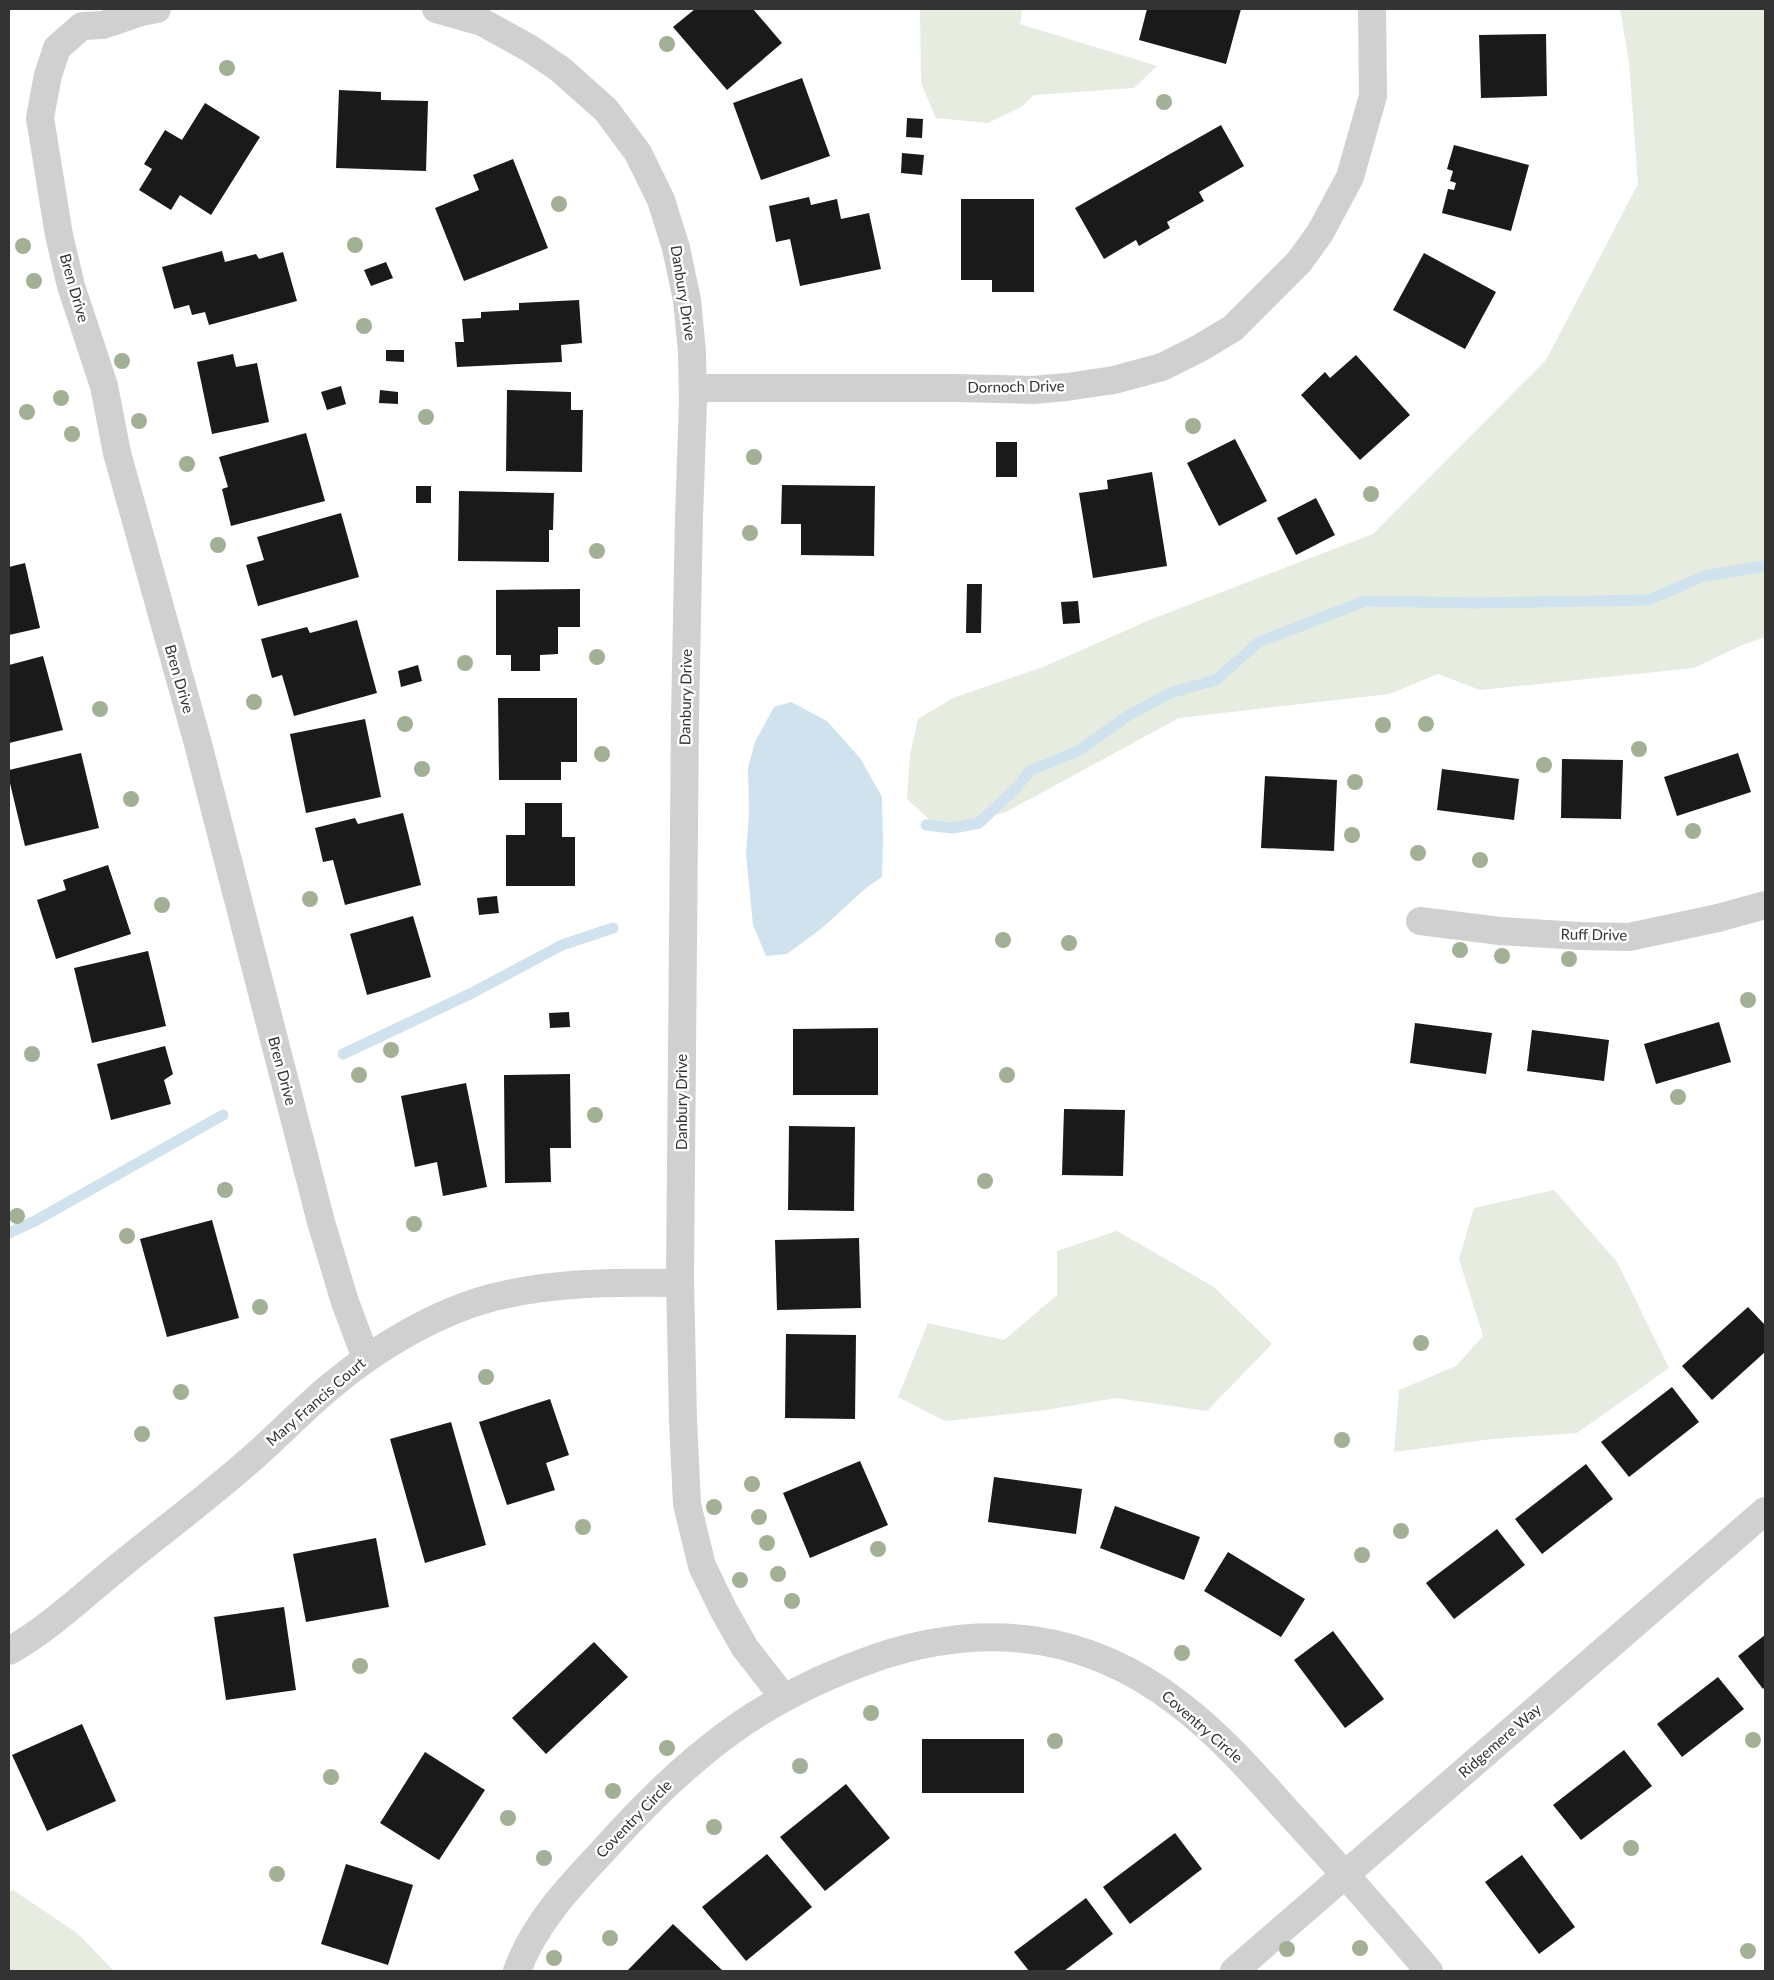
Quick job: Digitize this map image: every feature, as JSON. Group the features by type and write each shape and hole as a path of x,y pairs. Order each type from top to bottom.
{"street":[{"name":"Bren Drive","path":"157,9 141,12 103,25 82,26 56,48 48,75 40,118 59,235 71,286 104,386 117,453 197,740 321,1222 366,1358"},
{"name":"Danbury Drive","path":"436,9 482,22 529,48 560,69 606,110 638,153 661,200 676,248 687,300 692,352 692,388 685,697 680,1283 687,1504 702,1566 724,1611 745,1648 784,1698"},
{"name":"Dornoch Drive","path":"692,388 956,388 1033,390 1067,388 1114,380 1162,367 1200,348 1233,328 1299,262 1320,233 1350,177 1373,96 1372,9"},
{"name":"Ruff Drive","path":"1420,921 1492,930 1580,936 1629,937 1718,918 1765,905"},
{"name":"Mary Francis Court","path":"9,1651 51,1621 247,1463 330,1386 366,1358 407,1333 448,1314 492,1298 520,1292 593,1283 680,1283"},
{"name":"Ridgemere Way","path":"1234,1971 1765,1511"},
{"name":"Coventry Circle","path":"517,1971 542,1920 576,1880 645,1804 684,1768 724,1736 814,1681 843,1669 910,1646 962,1639 1011,1637 1060,1644 1088,1652 1108,1660 1152,1684 1181,1705 1232,1750 1345,1874 1429,1971"}],"shaded area":[{"path":"920,9 1022,9 1020,24 1157,66 1134,88 1034,95 1021,107 988,123 936,118 921,83"},
{"path":"1620,9 1765,9 1765,637 1740,646 1694,668 1480,690 1438,674 1389,694 1179,718 1006,812 942,831 907,799 910,755 918,719 953,698 1043,667 1152,619 1373,534 1546,360 1638,184 1629,63"},
{"path":"1554,1190 1617,1262 1669,1368 1577,1433 1492,1439 1394,1452 1399,1390 1456,1366 1483,1336 1459,1259 1474,1208"},
{"path":"1117,1231 1214,1287 1272,1344 1207,1411 1116,1398 1046,1410 945,1421 898,1397 928,1323 1004,1340 1057,1295 1057,1251"},
{"path":"13,1890 77,1933 114,1971 9,1971 9,1891"}],"water":[{"path":"791,702 827,721 860,758 882,797 882,877 866,888 822,928 787,954 766,956 753,925 746,855 749,813 748,768 755,742 774,707"}],"building":[{"path":"695,9 753,9 782,43 727,90 673,27"},
{"path":"1147,9 1241,9 1226,64 1139,40"},
{"path":"1546,34 1547,96 1481,98 1479,35"},
{"path":"802,78 830,156 761,180 733,103"},
{"path":"339,90 381,92 381,100 428,101 426,171 336,168"},
{"path":"205,103 260,137 211,215 180,195 171,210 139,190 152,169 144,164 165,130 182,140"},
{"path":"907,118 923,119 922,138 906,137"},
{"path":"1221,125 1244,166 1199,192 1204,201 1167,222 1170,228 1139,246 1136,240 1104,259 1075,208"},
{"path":"1454,145 1529,165 1511,231 1442,213 1448,189 1454,190 1456,183 1450,181 1453,171 1447,169"},
{"path":"902,153 924,155 922,175 901,173"},
{"path":"513,159 548,248 464,281 435,208 479,190 473,175"},
{"path":"809,197 811,205 837,199 841,219 869,213 881,269 800,286 790,239 776,242 769,206"},
{"path":"961,199 1034,199 1034,292 992,292 992,280 961,280"},
{"path":"222,251 225,262 256,254 259,259 283,252 297,301 209,325 205,312 192,315 189,305 174,309 162,267"},
{"path":"1424,253 1496,292 1465,349 1393,310"},
{"path":"386,262 393,278 371,286 364,270"},
{"path":"579,300 582,343 561,345 562,362 457,367 455,342 464,342 462,319 481,318 481,312 519,310 519,303"},
{"path":"386,350 404,350 404,362 386,361"},
{"path":"233,354 236,367 257,363 269,422 212,434 197,362"},
{"path":"1356,355 1410,415 1360,460 1301,395 1325,372 1330,378"},
{"path":"341,386 346,404 327,410 321,392"},
{"path":"380,390 398,392 398,404 379,403"},
{"path":"507,390 571,392 571,410 583,410 582,472 506,471"},
{"path":"306,433 325,501 231,526 222,489 228,487 219,457"},
{"path":"1235,439 1267,501 1219,526 1187,463"},
{"path":"996,442 1017,442 1017,477 996,477"},
{"path":"1152,472 1167,566 1093,578 1079,493 1108,489 1107,480"},
{"path":"782,485 875,486 874,556 801,555 801,524 781,524"},
{"path":"416,486 431,486 431,503 416,503"},
{"path":"459,491 554,493 553,530 549,530 549,562 458,561"},
{"path":"1316,498 1335,535 1296,555 1277,518"},
{"path":"341,513 359,577 258,606 246,565 264,560 257,537"},
{"path":"25,563 40,628 9,635 9,567"},
{"path":"967,584 982,584 981,633 966,633"},
{"path":"580,589 580,627 558,627 558,654 540,655 540,671 511,671 511,655 496,655 496,590"},
{"path":"1078,601 1080,623 1063,624 1061,602"},
{"path":"357,620 377,693 294,716 282,675 272,678 261,639 307,627 310,633"},
{"path":"43,656 63,730 9,743 9,665"},
{"path":"418,665 422,681 401,687 398,671"},
{"path":"498,698 577,698 577,762 561,762 561,780 499,780"},
{"path":"365,719 381,797 306,813 290,734"},
{"path":"81,753 99,828 25,846 9,779 9,770"},
{"path":"1738,753 1751,792 1677,816 1664,777"},
{"path":"1562,759 1623,760 1621,819 1561,818"},
{"path":"1442,769 1519,779 1514,820 1437,810"},
{"path":"1265,776 1337,780 1334,851 1261,848"},
{"path":"525,803 562,803 562,837 575,837 575,886 506,886 506,835 525,835"},
{"path":"403,813 421,885 345,905 333,860 323,862 315,828 355,818 358,824"},
{"path":"108,865 131,934 56,959 37,900 66,890 63,880"},
{"path":"497,896 499,913 479,915 477,898"},
{"path":"413,916 431,977 367,995 350,934"},
{"path":"148,951 166,1026 92,1043 74,968"},
{"path":"569,1012 570,1027 550,1028 549,1013"},
{"path":"1719,1022 1731,1062 1656,1084 1644,1044"},
{"path":"1415,1023 1492,1033 1486,1074 1410,1063"},
{"path":"878,1028 878,1095 793,1095 793,1029"},
{"path":"1532,1030 1609,1040 1604,1081 1527,1071"},
{"path":"165,1046 173,1074 164,1080 171,1104 111,1120 97,1064"},
{"path":"570,1074 571,1148 550,1148 551,1182 505,1183 504,1075"},
{"path":"466,1083 487,1187 443,1196 437,1162 415,1167 401,1096"},
{"path":"1064,1109 1125,1110 1123,1176 1062,1175"},
{"path":"789,1126 855,1127 854,1211 788,1210"},
{"path":"212,1220 239,1318 167,1337 140,1239"},
{"path":"859,1238 861,1308 777,1310 775,1240"},
{"path":"1748,1307 1765,1325 1765,1352 1712,1400 1682,1366"},
{"path":"786,1334 856,1335 855,1419 785,1418"},
{"path":"1672,1387 1699,1422 1629,1477 1601,1442"},
{"path":"550,1399 569,1455 546,1463 555,1490 507,1505 479,1422"},
{"path":"451,1422 486,1545 425,1563 390,1439"},
{"path":"860,1461 888,1525 810,1558 783,1493"},
{"path":"1586,1464 1613,1499 1542,1554 1515,1519"},
{"path":"994,1477 1082,1489 1076,1534 988,1522"},
{"path":"1115,1506 1200,1537 1184,1580 1100,1548"},
{"path":"1497,1529 1525,1565 1454,1619 1426,1583"},
{"path":"376,1538 389,1607 306,1622 293,1554"},
{"path":"1228,1552 1305,1599 1281,1637 1204,1591"},
{"path":"284,1607 296,1690 226,1700 214,1617"},
{"path":"1333,1631 1384,1699 1345,1728 1294,1660"},
{"path":"1765,1635 1765,1687 1763,1689 1738,1656"},
{"path":"594,1642 628,1677 546,1754 512,1718"},
{"path":"1718,1677 1744,1709 1682,1757 1657,1724"},
{"path":"82,1724 116,1801 47,1831 12,1755"},
{"path":"922,1739 1024,1739 1024,1793 922,1793"},
{"path":"1624,1750 1652,1786 1581,1840 1553,1805"},
{"path":"425,1752 485,1790 439,1860 380,1823"},
{"path":"846,1784 890,1838 825,1891 780,1837"},
{"path":"1175,1833 1202,1869 1130,1924 1103,1887"},
{"path":"767,1854 812,1907 746,1961 702,1907"},
{"path":"1522,1855 1575,1927 1539,1954 1485,1882"},
{"path":"346,1864 413,1885 388,1965 321,1944"},
{"path":"1086,1898 1113,1934 1064,1971 1029,1971 1014,1952"},
{"path":"673,1924 723,1971 627,1971"}],"waterway":[{"path":"926,825 953,828 979,823 1015,789 1031,770 1078,751 1129,715 1170,693 1216,680 1259,642 1365,601 1475,603 1649,600 1704,576 1765,566"},
{"path":"343,1054 472,993 562,945 613,928"},
{"path":"9,1233 35,1221 223,1115"}]}
